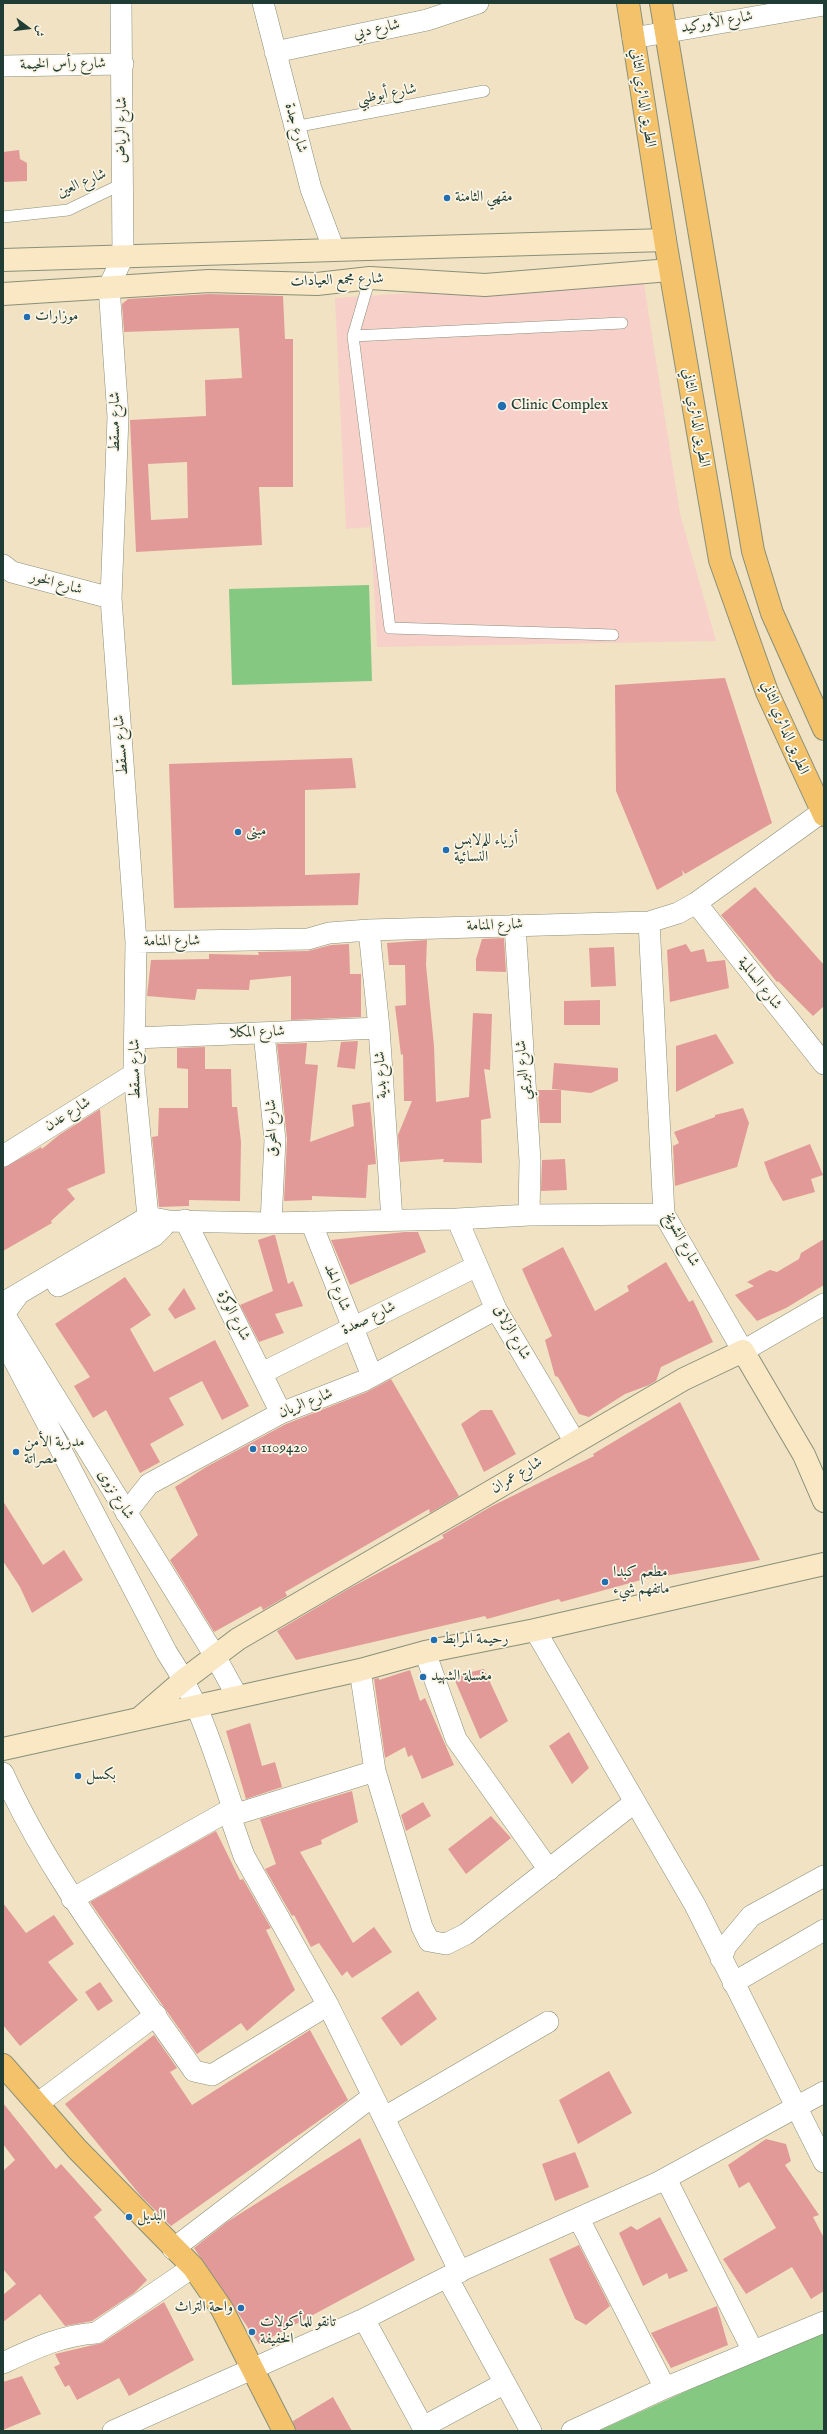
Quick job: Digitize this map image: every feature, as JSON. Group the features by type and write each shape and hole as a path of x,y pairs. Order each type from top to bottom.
{"main road":[{"name":"الطريق الدائري الثاني","path":"628,3 665,240 720,560 767,692 823,814"},
{"path":"661,3 753,551 772,613 824,729"},
{"name":"شارع مجمع العيادات","path":"3,260 665,240"},
{"name":"شارع مجمع العيادات","path":"3,294 109,286 150,286 209,281 317,284 370,278 485,285 670,270"},
{"name":"شارع عمران","path":"142,1717 185,1679 238,1639 575,1442 684,1380 743,1351"},
{"name":"شارع الشويخ","path":"743,1351 804,1455 824,1501"},
{"path":"3,1749 142,1717 360,1670 425,1652 535,1630 824,1564"},
{"path":"3,2064 105,2179 173,2249 193,2267 222,2309 284,2431"}],"street":[{"name":"شارع الرياض","path":"121,3 124,183 123,257"},
{"name":"شارع جدة","path":"263,3 294,128 311,189 334,250"},
{"name":"شارع دبي","path":"275,52 427,20 478,3"},
{"name":"شارع الأوركيد","path":"633,38 824,5"},
{"name":"شارع رأس الخيمة","path":"3,66 123,64"},
{"name":"شارع مسقط","path":"123,257 109,286 118,418 111,598 136,942 134,1074 151,1226"},
{"name":"شارع الخور","path":"6,570 111,598"},
{"name":"شارع المنامة","path":"136,942 308,939 329,933 369,930 649,922 678,913 696,903 823,814"},
{"name":"شارع السالمية","path":"696,903 824,1064"},
{"name":"شارع الشويخ","path":"649,922 664,1214 743,1351"},
{"name":"شارع البريمي","path":"515,925 530,1161 529,1215"},
{"name":"شارع بدية","path":"369,930 379,1028 392,1220"},
{"name":"شارع المكلا","path":"135,1038 264,1034 379,1028"},
{"name":"شارع المحرق","path":"264,1034 275,1140 271,1223"},
{"name":"شارع عدن","path":"3,1156 134,1074"},
{"path":"6,1303 151,1226 177,1220 271,1223 457,1219 529,1215 664,1214"},
{"name":"شارع الزلاق","path":"457,1219 496,1309 575,1442"},
{"name":"شارع الوكرة","path":"177,1220 262,1373 281,1413"},
{"name":"شارع الحد","path":"311,1222 351,1328 372,1376"},
{"name":"شارع صعدة","path":"262,1373 477,1266"},
{"name":"شارع نزوى","path":"6,1303 126,1513 215,1656 237,1696"},
{"name":"شارع عمران","path":"743,1351 824,1304"},
{"name":"شارع الريان","path":"126,1513 149,1484 281,1413 372,1376 496,1309"},
{"name":"شارع نزوى","path":"3,1339 167,1653 185,1679 197,1705 244,1856 328,2005 385,2117 453,2275 505,2383 531,2431"},
{"path":"535,1630 695,1905 795,2108 824,2162"},
{"path":"425,1652 456,1740 549,1870"},
{"path":"360,1670 375,1771 422,1927 429,1940 446,1944 466,1934 635,1802"},
{"path":"72,1899 231,1812 375,1771"},
{"path":"3,1773 29,1826 72,1899 156,2015 194,2071 206,2076 212,2075 328,2005"},
{"path":"721,1959 726,1946 751,1916 824,1876"},
{"path":"733,1984 824,1930"},
{"path":"37,2104 156,2015"},
{"path":"385,2117 548,2022"},
{"path":"113,2431 364,2319 453,2275 666,2179 824,2092"},
{"path":"173,2249 373,2096"},
{"path":"666,2179 752,2351"},
{"path":"580,2219 665,2388"},
{"path":"3,2363 45,2344 79,2334 96,2333 193,2267"},
{"path":"364,2319 424,2429 505,2383"},
{"path":"572,2431 665,2388 824,2322"}],"lane":[{"name":"شارع أبوظبي","path":"294,128 484,91"},
{"name":"شارع العين","path":"3,217 68,210 124,183"},
{"path":"370,278 353,336 390,628 613,635"},
{"path":"353,336 622,323"}],"shaded area":[{"name":"Clinic Complex","path":"643,278 680,514 716,641 377,647 371,527 346,529 335,298"}],"green space":[{"path":"369,585 372,681 232,685 229,589"},
{"path":"824,2329 824,2431 598,2431"}],"building":[{"path":"19,150 20,159 27,163 27,181 3,182 3,152"},
{"path":"209,294 283,296 285,339 293,339 293,487 259,487 262,545 136,552 130,420 206,416 205,380 242,378 239,328 124,332 122,304 128,299","holes":["187,462 188,518 151,520 148,464"]},
{"path":"725,678 772,823 685,874 682,870 683,875 657,890 616,791 615,685"},
{"name":"مبنى","path":"352,758 356,788 305,790 305,875 360,873 358,905 174,908 169,764"},
{"path":"755,887 824,965 824,1006 813,1016 778,981 777,982 721,915"},
{"path":"504,938 506,972 476,971 476,959 482,939"},
{"path":"427,940 426,965 434,1046 436,1102 469,1097 473,1013 492,1014 490,1070 484,1069 491,1118 481,1120 482,1163 443,1162 444,1159 400,1162 398,1135 412,1101 404,1101 403,1054 401,1055 395,1006 406,1005 405,965 389,965 387,943"},
{"path":"349,944 350,974 361,974 361,1017 291,1020 291,976 250,980 249,990 197,989 195,1000 147,996 151,960 209,959 209,954 259,955 258,952 308,951 331,945"},
{"path":"686,944 691,952 704,949 707,962 725,960 729,988 670,1002 667,950"},
{"path":"614,947 616,986 591,987 589,948"},
{"path":"600,1000 600,1025 564,1025 564,1001"},
{"path":"716,1034 734,1063 676,1092 676,1046"},
{"path":"358,1041 355,1069 337,1067 341,1042"},
{"path":"307,1043 305,1064 318,1065 310,1142 354,1126 352,1105 370,1102 376,1164 368,1165 366,1198 312,1196 312,1200 284,1201 287,1139 277,1044"},
{"path":"205,1047 205,1069 231,1069 232,1107 237,1107 241,1142 240,1201 189,1200 189,1206 159,1207 152,1137 158,1136 159,1108 188,1108 188,1069 177,1068 177,1048"},
{"path":"554,1063 618,1068 618,1081 591,1093 552,1089"},
{"path":"538,1090 561,1090 561,1123 540,1123"},
{"path":"743,1108 749,1123 737,1167 675,1186 673,1146 679,1143 674,1132 715,1117 715,1115"},
{"path":"100,1109 105,1173 67,1189 75,1199 51,1221 52,1223 3,1251 3,1168 41,1147 42,1149 59,1135"},
{"path":"810,1144 823,1175 811,1179 815,1192 783,1201 770,1179 764,1162"},
{"path":"565,1159 567,1190 541,1191 542,1160"},
{"path":"418,1232 426,1252 350,1285 331,1240"},
{"path":"275,1235 288,1284 293,1281 303,1306 275,1314 284,1333 259,1342 240,1305 273,1291 258,1240"},
{"path":"824,1239 824,1285 786,1308 757,1321 735,1295 754,1286 747,1282 770,1270 777,1272 799,1259 801,1253"},
{"path":"563,1247 595,1311 629,1291 627,1286 666,1262 689,1302 693,1300 713,1342 661,1367 656,1381 649,1385 625,1394 589,1417 579,1414 558,1377 555,1376 545,1340 552,1336 522,1269"},
{"path":"125,1277 151,1315 130,1329 154,1372 215,1340 249,1406 222,1420 202,1381 169,1398 184,1425 150,1444 160,1462 140,1473 106,1410 93,1418 74,1386 90,1377 55,1324"},
{"path":"184,1288 196,1309 175,1319 168,1309"},
{"path":"391,1379 459,1496 430,1513 429,1509 285,1592 287,1596 263,1610 261,1606 214,1632 170,1560 198,1535 175,1487 206,1467 286,1424 367,1392"},
{"path":"680,1402 760,1560 664,1576 663,1574 561,1602 559,1599 487,1619 485,1616 296,1660 277,1631 350,1588 444,1538 442,1535 492,1506 594,1456 593,1454"},
{"path":"481,1410 492,1410 516,1454 484,1472 461,1424"},
{"path":"3,1501 43,1565 64,1550 83,1580 32,1613 20,1587 3,1561"},
{"path":"484,1669 508,1721 480,1739 453,1676"},
{"path":"410,1670 420,1701 425,1698 454,1765 422,1779 412,1755 408,1757 405,1747 385,1758 374,1679 379,1678 379,1680"},
{"path":"250,1723 262,1766 275,1762 282,1787 246,1799 226,1731"},
{"path":"569,1732 589,1768 572,1784 549,1746"},
{"path":"352,1791 358,1822 321,1840 322,1844 300,1852 353,1943 374,1927 392,1952 352,1978 347,1971 342,1976 319,1943 311,1947 294,1915 292,1916 265,1869 276,1864 260,1819"},
{"path":"423,1802 431,1816 406,1831 401,1815"},
{"path":"491,1816 511,1838 466,1874 448,1849"},
{"path":"216,1831 240,1880 243,1879 271,1928 266,1930 295,1990 247,2031 241,2023 197,2054 90,1902"},
{"path":"3,1903 26,1933 54,1915 74,1944 48,1962 78,2000 20,2046 3,2025"},
{"path":"100,1982 113,2001 98,2011 85,1992"},
{"path":"418,1991 437,2019 401,2046 381,2018"},
{"path":"310,2030 348,2100 171,2226 141,2196 65,2104 154,2035 177,2068 170,2072 192,2105"},
{"path":"609,2071 632,2113 578,2144 559,2100"},
{"path":"3,2103 56,2169 61,2164 102,2210 94,2217 147,2280 134,2293 92,2321 65,2326 40,2294 3,2322 3,2295 16,2284 3,2269 3,2171 15,2160 3,2144"},
{"path":"360,2138 415,2260 259,2344 194,2248 227,2222"},
{"path":"766,2139 786,2144 791,2161 785,2165 819,2215 813,2217 824,2238 824,2291 811,2299 792,2267 746,2294 723,2259 776,2228 749,2182 739,2188 728,2165"},
{"path":"575,2152 589,2187 555,2201 542,2164"},
{"path":"660,2217 688,2271 669,2279 667,2273 643,2286 619,2233 631,2226 637,2230"},
{"path":"579,2245 610,2306 586,2325 575,2319 549,2259"},
{"path":"164,2302 194,2360 129,2396 119,2378 77,2400 69,2385 65,2387 54,2367 60,2364 55,2354 102,2343"},
{"path":"717,2306 728,2345 671,2368 651,2333"},
{"path":"22,2376 41,2414 3,2430 3,2382"},
{"path":"333,2397 352,2431 296,2431 293,2421"}],"place":[{"name":"مقهي الثامنة","path":"447,198"},
{"name":"موزارات","path":"27,317"},
{"name":"Clinic Complex","path":"502,406"},
{"name":"مبنى","path":"238,832"},
{"name":"أزياء للمﻻبس النسائية","path":"446,850"},
{"name":"1109420","path":"253,1449"},
{"name":"مدرية الأمن مصراتة","path":"16,1452"},
{"name":"مطعم كبدا ماتفهم شيء","path":"605,1582"},
{"name":"رحيمة المرابط","path":"434,1640"},
{"name":"مغسلة الشهيد","path":"423,1677"},
{"name":"بكسل","path":"78,1776"},
{"name":"البديل","path":"129,2217"},
{"name":"واحة التراث","path":"241,2308"},
{"name":"تانقو للمأكولات الخفيفة","path":"252,2332"}]}
